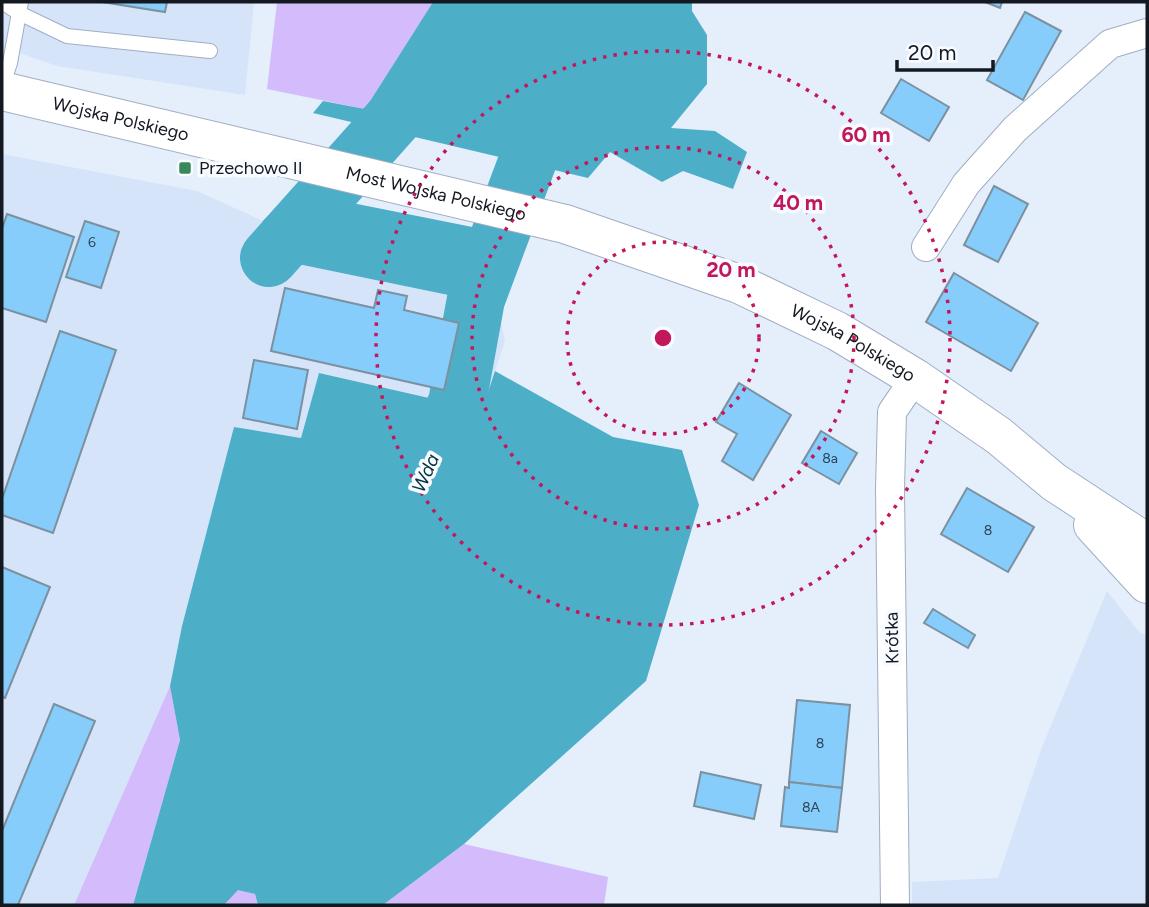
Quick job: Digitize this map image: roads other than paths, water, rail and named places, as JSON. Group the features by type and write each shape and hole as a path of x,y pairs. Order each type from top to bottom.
{"street":[{"path":"926,247 966,184 1015,129 1110,44 1147,33"},
{"name":"Wojska Polskiego","path":"2,89 242,147"},
{"name":"Most Wojska Polskiego","path":"242,147 565,224 630,244"},
{"name":"Wojska Polskiego","path":"630,244 739,284 837,331 915,377 999,436 1054,482 1147,543"},
{"name":"Krótka","path":"895,905 890,489 892,412 915,377"},
{"name":"Wojska Polskiego","path":"1054,482 1147,584"}],"lane":[{"path":"2,2 20,7 67,36 210,51"},
{"path":"2,89 10,63 20,7"}],"water":[{"path":"433,2 692,2 692,11 707,35 707,84 671,128 715,131 747,152 733,189 683,171 662,182 610,152 588,178 313,113 323,101 365,109"},
{"path":"292,191 518,236 497,305 259,256 263,221"},
{"path":"495,371 613,437 682,450 699,505 646,681 464,844 383,905 258,905 255,894 238,890 224,905 133,905 180,740 170,686 182,626 234,427 301,438 319,373 482,410"}],"waterway":[{"name":"Wda","path":"424,474 457,403 476,299 587,2"},
{"path":"269,258 409,101 447,84"}],"place":[{"name":"Przechowo II","path":"185,168"}]}
